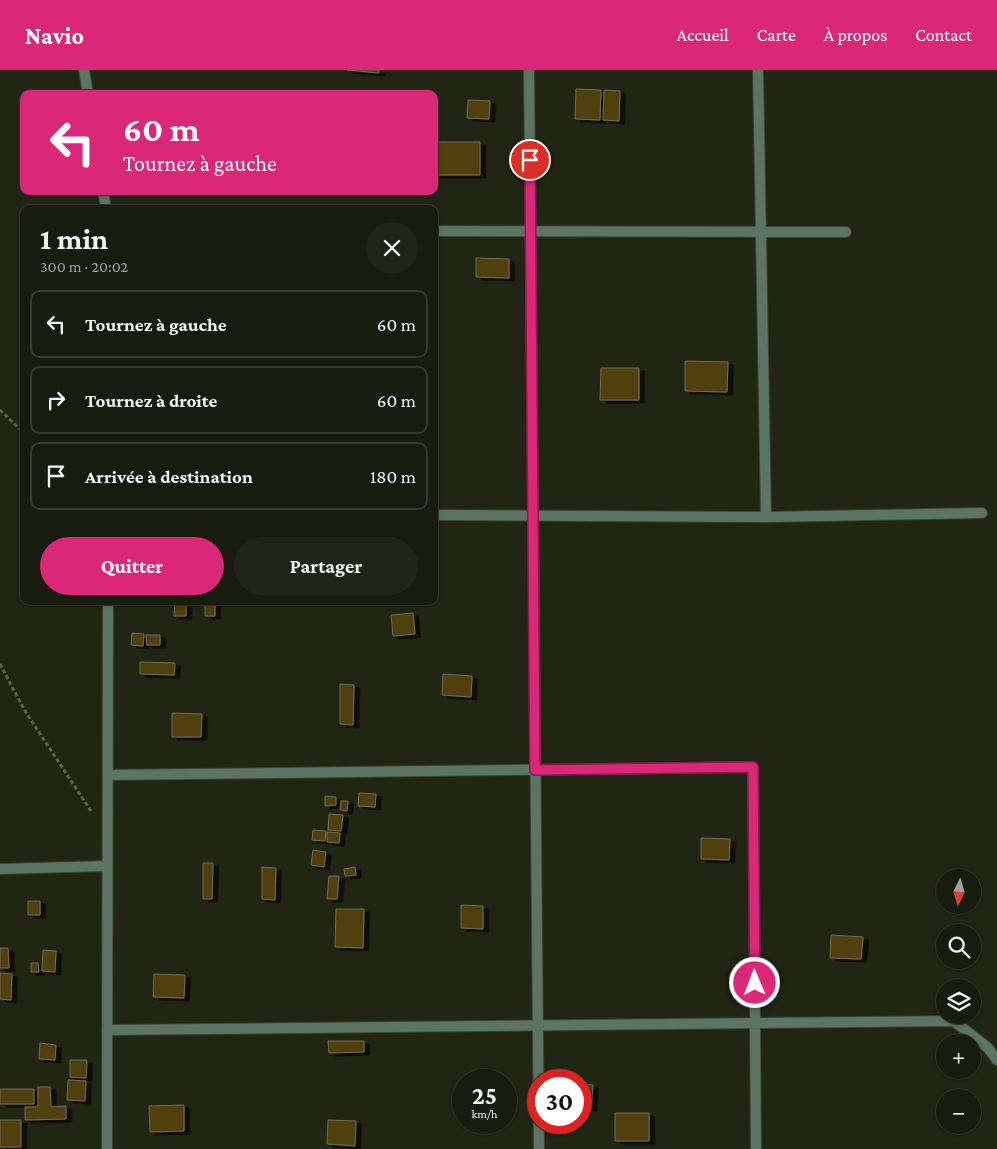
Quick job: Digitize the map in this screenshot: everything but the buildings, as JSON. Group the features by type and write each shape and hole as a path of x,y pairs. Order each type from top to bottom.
{"street":[{"path":"84,70 87,90"},
{"path":"529,70 539,1149"},
{"path":"758,70 766,517"},
{"path":"438,231 846,232"},
{"path":"438,515 766,517 982,513"},
{"path":"107,1149 108,605"},
{"path":"108,775 753,767 756,1149"},
{"path":"0,869 107,866"},
{"path":"107,1030 954,1021 988,1048 997,1060"}],"path":[{"path":"0,410 20,428"},
{"path":"0,664 25,711 107,837"}],"route":[{"path":"530,160 535,770 753,767 755,983"}]}
